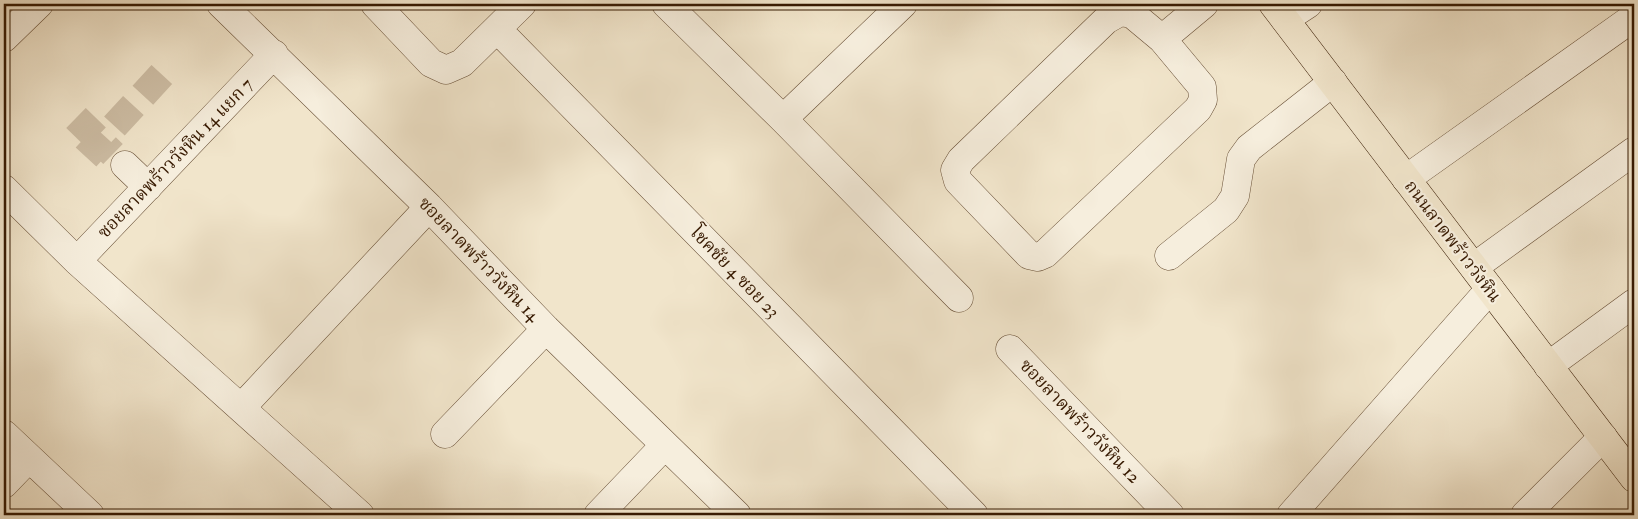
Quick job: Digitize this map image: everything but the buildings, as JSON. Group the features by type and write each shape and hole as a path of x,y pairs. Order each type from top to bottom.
{"main road":[{"name":"ถนนลาดพร้าววังหิน","path":"1279,12 1634,478"}],"street":[{"path":"4,38 38,4"},
{"name":"ซอยลาดพร้าววังหิน 14","path":"221,4 429,207 546,329 737,515"},
{"path":"375,4 431,63 446,70 462,63 509,12"},
{"path":"666,4 783,119 959,298"},
{"path":"783,119 901,4"},
{"path":"1162,39 1204,4"},
{"path":"1279,12 1308,4"},
{"name":"โชคชัย 4 ซอย 23","path":"509,12 974,515"},
{"path":"1120,12 1132,14 1162,39 1202,88 1203,100 1198,109 1045,254 1038,257 1029,256 958,181 955,170 961,160 1106,20 1120,12"},
{"path":"1406,178 1634,17"},
{"name":"ซอยลาดพร้าววังหิน 14 แยก 7","path":"77,261 274,54"},
{"path":"1169,256 1226,210 1235,196 1240,159 1249,148 1333,82"},
{"path":"1474,267 1634,151"},
{"path":"125,165 148,187"},
{"path":"4,189 77,261 360,515"},
{"path":"241,408 429,207"},
{"path":"1291,515 1490,289"},
{"path":"1548,366 1634,303"},
{"path":"445,434 546,329"},
{"name":"ซอยลาดพร้าววังหิน 12","path":"1010,349 1170,515"},
{"path":"4,434 90,515"},
{"path":"1524,515 1603,437"},
{"path":"598,515 665,445"},
{"path":"4,484 29,458"}],"tunnel":[{"path":"86,157 166,70"},
{"path":"76,118 113,154"}]}
